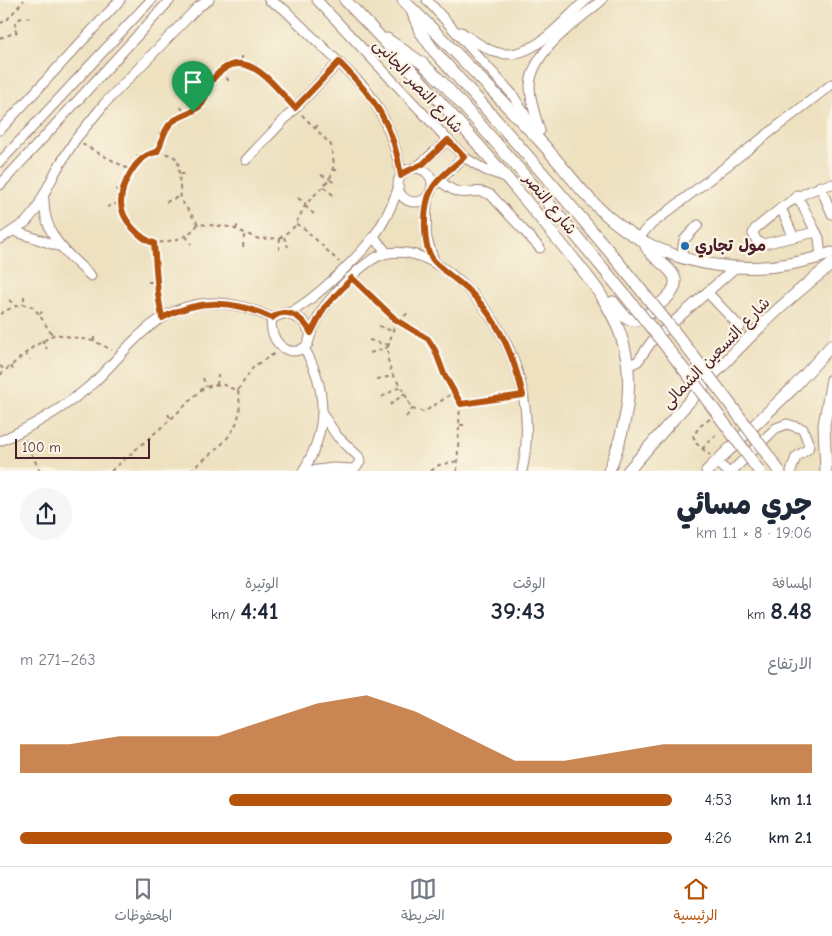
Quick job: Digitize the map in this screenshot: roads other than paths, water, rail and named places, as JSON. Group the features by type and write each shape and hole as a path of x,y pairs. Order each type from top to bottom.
{"main road":[{"name":"شارع النصر","path":"345,0 508,178 592,283 615,319 624,346 629,386 627,414 610,471"},
{"name":"شارع النصر","path":"407,4 542,144 598,207 642,241 680,258 736,267 782,266 827,255"},
{"path":"407,4 420,31 434,51 587,224 710,376 779,471"},
{"path":"377,33 422,63 469,112 574,232 655,333 760,471"},
{"path":"592,283 603,288 626,318 634,321 646,317 670,295 675,281 670,269 650,255 642,241"},
{"name":"شارع التسعين الشمالى","path":"628,471 738,350 804,286 832,264"},
{"path":"707,471 792,389 832,345"},
{"path":"826,471 824,425 832,379"}],"street":[{"path":"1,127 120,0"},
{"path":"0,162 151,0"},
{"path":"0,185 170,0"},
{"path":"0,239 26,222 44,197 57,168 75,140 112,96 198,7 209,0"},
{"path":"269,0 284,9 365,88 380,111 392,136 401,176 390,211 374,237 310,300 289,314"},
{"name":"شارع النصر الجانبى","path":"317,0 464,157 485,170 508,178"},
{"path":"426,0 512,94 542,144"},
{"path":"450,25 489,50 501,54 514,54 534,46 586,0"},
{"path":"542,144 531,97 534,68 545,51 602,0"},
{"path":"246,160 339,62"},
{"path":"642,241 648,227 832,84"},
{"path":"401,176 410,169 416,168 448,140"},
{"path":"434,261 426,236 427,197 432,188 464,157"},
{"path":"416,168 428,175 432,188"},
{"path":"440,180 457,193 483,192 491,195 540,248"},
{"path":"816,232 762,244 757,242 753,236 754,229 797,195 820,186 832,184"},
{"path":"820,186 832,214"},
{"path":"398,189 402,195 414,202 427,197"},
{"path":"797,195 827,255"},
{"path":"44,197 44,212 59,246 91,276"},
{"path":"780,208 794,238"},
{"path":"680,258 684,240 698,225"},
{"path":"14,231 59,246"},
{"path":"374,237 387,252"},
{"path":"272,318 273,337 280,346 298,351 308,344 311,333 324,308 365,264 387,252 408,253 434,261 459,281 489,314 511,352 523,395 526,439 522,471"},
{"path":"628,366 638,361 652,341 736,267"},
{"path":"707,292 740,326"},
{"path":"0,441 21,432 70,402 119,357 140,334 177,310 205,302 227,302 272,318"},
{"path":"272,318 280,313 289,314 302,320 311,333"},
{"path":"303,471 316,446 323,415 321,387 317,373 304,348"},
{"path":"310,471 333,468 354,469 360,462 359,457 337,436 323,415"},
{"path":"732,471 776,428 786,424 803,429 809,445 808,449 796,457 791,470"},
{"path":"717,462 727,471"}],"place":[{"name":"مول تجاري","path":"685,246"}]}
